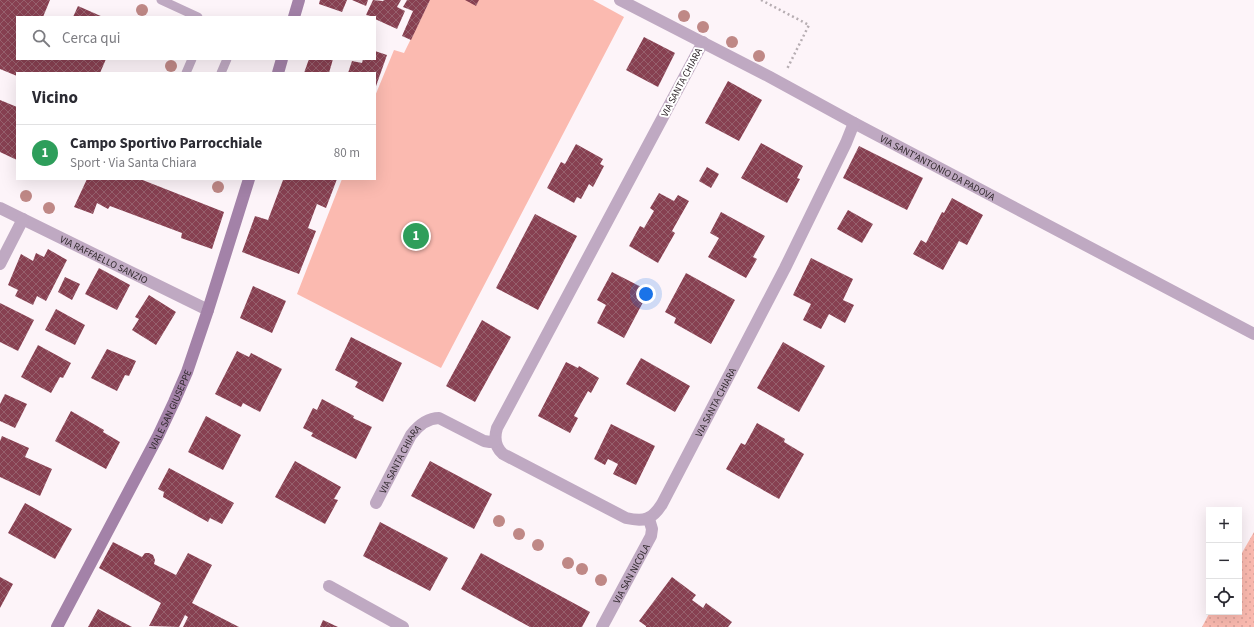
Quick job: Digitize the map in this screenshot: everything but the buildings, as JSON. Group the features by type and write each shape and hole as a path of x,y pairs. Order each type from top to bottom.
{"main road":[{"path":"294,16 299,0"},
{"path":"278,72 282,60"},
{"name":"VIALE SAN GIUSEPPE","path":"57,627 158,436 187,372 249,180"}],"street":[{"name":"VIA SANT'ANTONIO DA PADOVA","path":"620,0 703,42 1254,334"},
{"name":"VIA SANTA CHIARA","path":"376,503 411,435 425,422 434,418 439,418 484,441 495,441 497,428 703,42"},
{"name":"VIA SANTA CHIARA","path":"649,519 662,504 778,282 846,143 854,123"},
{"name":"VIA RAFFAELLO SANZIO","path":"0,208 208,310"},
{"path":"0,264 23,219"},
{"path":"495,441 503,454 626,518 636,521 649,519"},
{"name":"VIA SAN NICOLA","path":"602,627 651,536 652,529 649,519"},
{"path":"329,586 403,627"}],"lane":[{"path":"161,0 196,16"},
{"path":"186,72 192,60"},
{"path":"221,72 227,60"}],"path":[{"path":"761,0 808,25 787,69"}],"shaded area":[{"path":"430,0 593,0 624,17 441,368 297,294 342,180 376,180 376,94 394,50 404,53"},
{"path":"1254,532 1254,627 1202,627 1208,615 1242,615 1242,553"}],"place":[{"name":"Campo Sportivo Parrocchiale","path":"416,236"}]}
